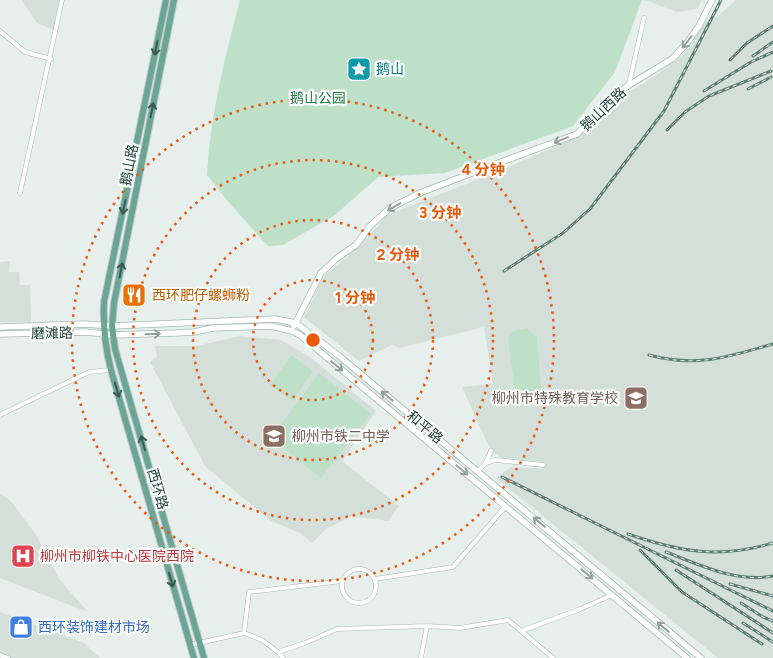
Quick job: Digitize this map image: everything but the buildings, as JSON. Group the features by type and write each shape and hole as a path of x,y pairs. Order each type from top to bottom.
{"main road":[{"name":"鹅山路","path":"103,326 104,302 166,0"},
{"name":"鹅山路","path":"113,335 114,303 174,0"},
{"name":"鹅山西路","path":"292,330 321,273 356,244 370,226 390,208 420,193 477,170 577,134 612,98 629,85 672,60 695,32 712,0"},
{"name":"和平路","path":"103,326 275,319 296,323 338,355 478,472 693,656 701,658"},
{"name":"磨滩路","path":"0,327 85,324 103,326"},
{"name":"西环路","path":"103,326 111,370 194,658"},
{"name":"和平路","path":"104,334 194,332 213,328 271,326 292,330 687,658"},
{"name":"磨滩路","path":"0,334 86,332 104,334"},
{"name":"西环路","path":"113,335 115,349 204,658"}],"street":[{"path":"20,193 62,0"},
{"path":"629,85 644,18"},
{"path":"0,31 25,52 50,59"},
{"path":"0,415 89,372 111,370"},
{"path":"478,472 486,463 492,451"},
{"path":"486,463 495,460 543,465"},
{"path":"375,579 453,567 505,507"},
{"path":"361,569 372,574 375,579 374,595 370,600 360,604 346,598 341,587 342,581 349,571 361,569"},
{"path":"244,633 249,592 342,581"},
{"path":"521,631 612,595"},
{"path":"278,652 305,643 337,628 427,626 460,628 508,620 553,658"},
{"path":"421,657 427,626"},
{"path":"190,646 244,633 262,640 283,658"},
{"path":"0,655 8,658"}],"shaded area":[{"path":"22,0 59,0 54,30 37,23"},
{"path":"645,0 702,0 697,9 677,12"},
{"path":"736,0 773,0 773,658 718,658 496,478 511,467 543,469 543,462 501,458 491,451 462,387 493,384 484,327 399,348 392,345 359,361 304,317 323,277 360,245 387,215 502,170 581,135 590,129 602,112 621,96 645,83 678,59 690,47 704,23 717,17"},
{"path":"10,261 9,272 19,272 20,285 30,285 31,322 0,322 0,262"},
{"name":"柳州市铁二中学","path":"240,336 281,340 310,357 376,411 342,461 399,506 388,521 352,516 326,529 312,543 300,533 271,521 205,466 150,362 157,356 155,346 196,346"},
{"name":"柳州市柳铁中心医院西院","path":"0,494 10,500 35,533 59,579 88,612 0,578"},
{"name":"西环装饰建材市场","path":"0,612 84,643 100,658 0,658"}],"green space":[{"name":"鹅山公园","path":"240,0 642,0 615,72 573,126 445,173 378,177 335,215 283,245 268,246 207,175 215,109"},
{"path":"527,328 537,337 541,390 530,398 522,396 515,391 508,339 513,331"},
{"path":"291,355 313,371 292,401 270,385"},
{"path":"319,373 371,414 321,478 271,438"}],"railway":[{"path":"504,271 563,233 590,209 664,111 721,0"},
{"path":"730,60 747,43 773,26"},
{"path":"753,56 773,42"},
{"path":"704,91 751,62 773,52"},
{"path":"667,130 685,112 709,96 771,71"},
{"path":"748,89 771,77"},
{"path":"649,355 666,359 697,361 726,357 773,344"},
{"path":"502,477 773,611"},
{"path":"628,534 665,545 700,551 735,551 773,543"},
{"path":"640,550 682,592 762,644"},
{"path":"666,552 718,572 745,577 773,576"},
{"path":"676,570 773,633"},
{"path":"730,584 773,596"},
{"path":"741,603 773,621"},
{"path":"743,623 773,642"}],"place":[{"name":"鹅山","path":"359,69"},
{"name":"西环肥仔螺蛳粉","path":"134,295"},
{"name":"柳州市特殊教育学校","path":"636,398"},
{"name":"柳州市铁二中学","path":"274,436"},
{"name":"柳州市柳铁中心医院西院","path":"23,556"},
{"name":"西环装饰建材市场","path":"21,627"}]}
